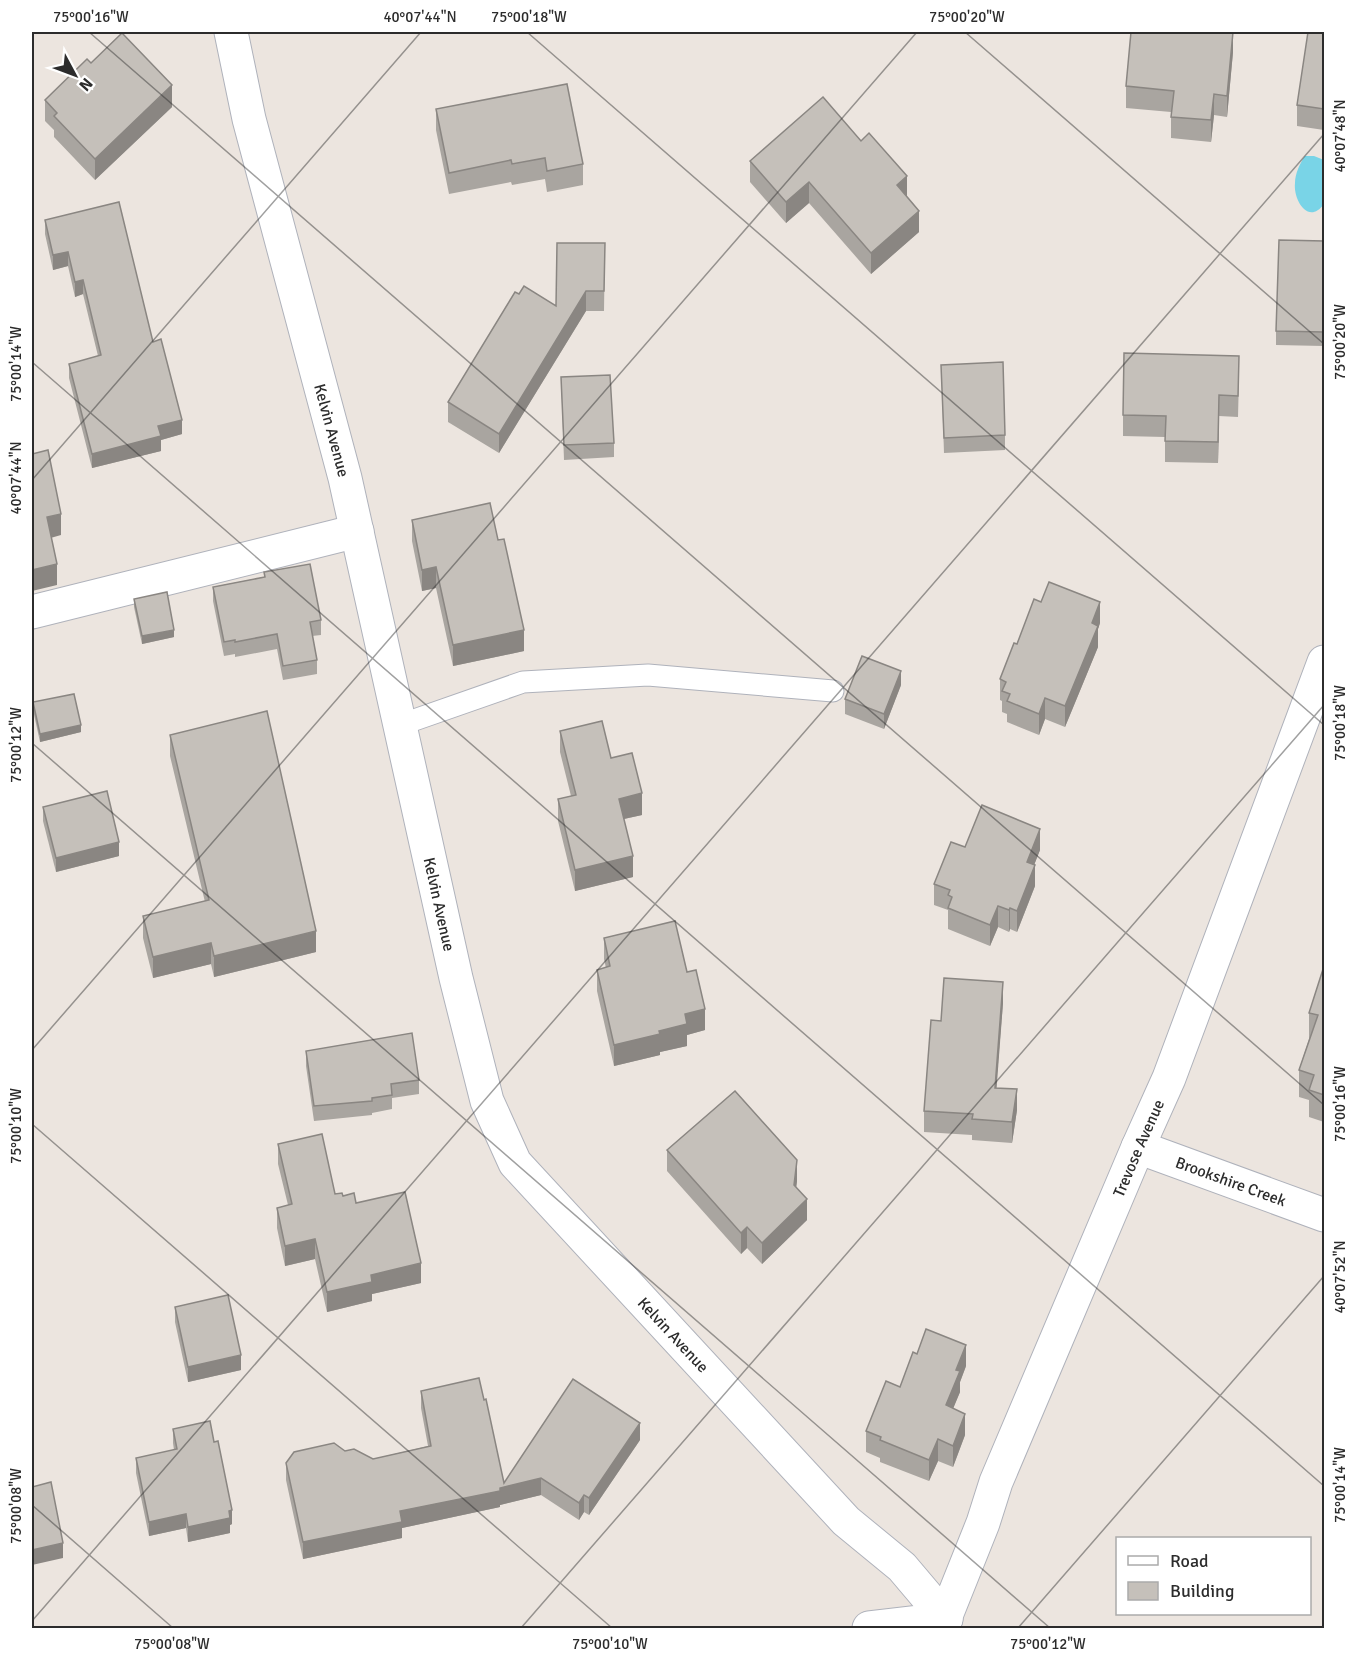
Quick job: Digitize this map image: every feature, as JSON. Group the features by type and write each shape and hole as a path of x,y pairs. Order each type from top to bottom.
{"street":[{"name":"Kelvin Avenue","path":"231,32 249,119 342,466 456,978 487,1101 515,1163 846,1521 902,1566 944,1624"},
{"path":"32,612 357,531"},
{"name":"Trevose Avenue","path":"944,1624 996,1482 1169,1078 1321,682"},
{"name":"Brookshire Creek","path":"1138,1147 1324,1215"},
{"path":"869,1629 944,1624"}],"lane":[{"path":"400,725 523,682 648,675 833,691"}],"water":[{"path":"1305,156 1314,156 1324,160 1324,204 1312,212 1303,208 1295,189 1297,172"}],"building":[{"path":"1131,32 1233,32 1227,96 1214,94 1211,120 1171,117 1174,91 1126,86"},
{"path":"1308,32 1324,32 1324,109 1297,105"},
{"path":"122,33 172,85 95,159 54,116 57,113 45,100 87,59 91,63"},
{"path":"567,84 583,164 547,171 545,158 512,164 511,160 449,173 436,109"},
{"path":"823,97 861,141 869,133 907,176 897,185 919,211 871,253 809,182 786,202 750,161"},
{"path":"119,202 153,342 161,339 182,420 158,426 161,436 92,454 69,364 101,355 83,280 75,282 68,252 53,255 45,220"},
{"path":"1279,240 1324,241 1324,332 1276,331"},
{"path":"557,243 605,243 604,291 586,291 499,434 448,402 515,292 519,294 524,286 556,306"},
{"path":"1124,353 1239,356 1238,396 1219,395 1218,442 1165,441 1166,416 1123,415"},
{"path":"1003,362 1005,435 944,438 941,365"},
{"path":"610,375 614,443 564,445 561,377"},
{"path":"48,450 61,514 47,517 57,564 32,570 32,454"},
{"path":"490,503 498,540 504,539 524,630 453,645 436,567 422,570 412,520"},
{"path":"310,564 321,620 310,622 317,660 283,666 277,634 224,642 213,587 265,577 264,572"},
{"path":"1049,582 1100,602 1092,623 1098,626 1065,706 1045,698 1039,714 1007,701 1010,694 1002,691 1006,682 1000,679 1014,643 1017,644 1034,599 1041,602"},
{"path":"167,592 174,630 142,636 134,599"},
{"path":"862,656 901,671 884,714 845,699"},
{"path":"74,694 81,725 40,734 33,702"},
{"path":"267,711 316,931 214,956 211,943 153,957 143,916 209,900 170,735"},
{"path":"602,721 611,758 632,753 642,793 619,799 633,856 575,870 558,799 576,795 560,731"},
{"path":"107,791 119,842 56,858 43,807"},
{"path":"982,805 1040,829 1027,862 1035,865 1017,911 998,906 990,925 948,908 952,897 948,895 950,890 934,884 951,842 965,847"},
{"path":"675,921 687,972 696,970 705,1009 685,1014 687,1024 659,1031 660,1034 614,1045 597,970 610,966 604,938"},
{"path":"1324,966 1324,1095 1309,1090 1314,1075 1299,1070 1318,1015 1309,1013"},
{"path":"944,978 1003,982 995,1088 1017,1089 1012,1122 972,1119 973,1114 924,1111 931,1020 941,1021"},
{"path":"412,1033 419,1080 391,1084 392,1095 372,1098 372,1101 314,1106 306,1051"},
{"path":"735,1091 797,1160 794,1185 807,1199 762,1243 747,1227 741,1233 667,1150"},
{"path":"322,1134 335,1194 342,1193 343,1196 354,1193 356,1203 405,1192 421,1263 371,1275 372,1282 327,1292 315,1239 285,1246 277,1208 292,1204 278,1144"},
{"path":"228,1295 241,1355 188,1367 175,1307"},
{"path":"926,1329 966,1345 956,1370 960,1371 946,1405 965,1414 953,1446 938,1439 929,1460 880,1440 881,1437 866,1431 886,1381 900,1387 913,1352 917,1354"},
{"path":"479,1378 484,1400 486,1399 504,1483 573,1379 640,1423 589,1498 584,1495 579,1503 541,1478 500,1488 500,1491 400,1511 402,1522 303,1542 286,1463 294,1452 334,1443 345,1451 354,1449 373,1459 431,1446 421,1391"},
{"path":"210,1421 214,1442 218,1441 232,1510 229,1511 230,1518 188,1527 186,1514 149,1522 136,1458 177,1449 173,1429"},
{"path":"51,1482 63,1543 32,1550 32,1487"}]}
